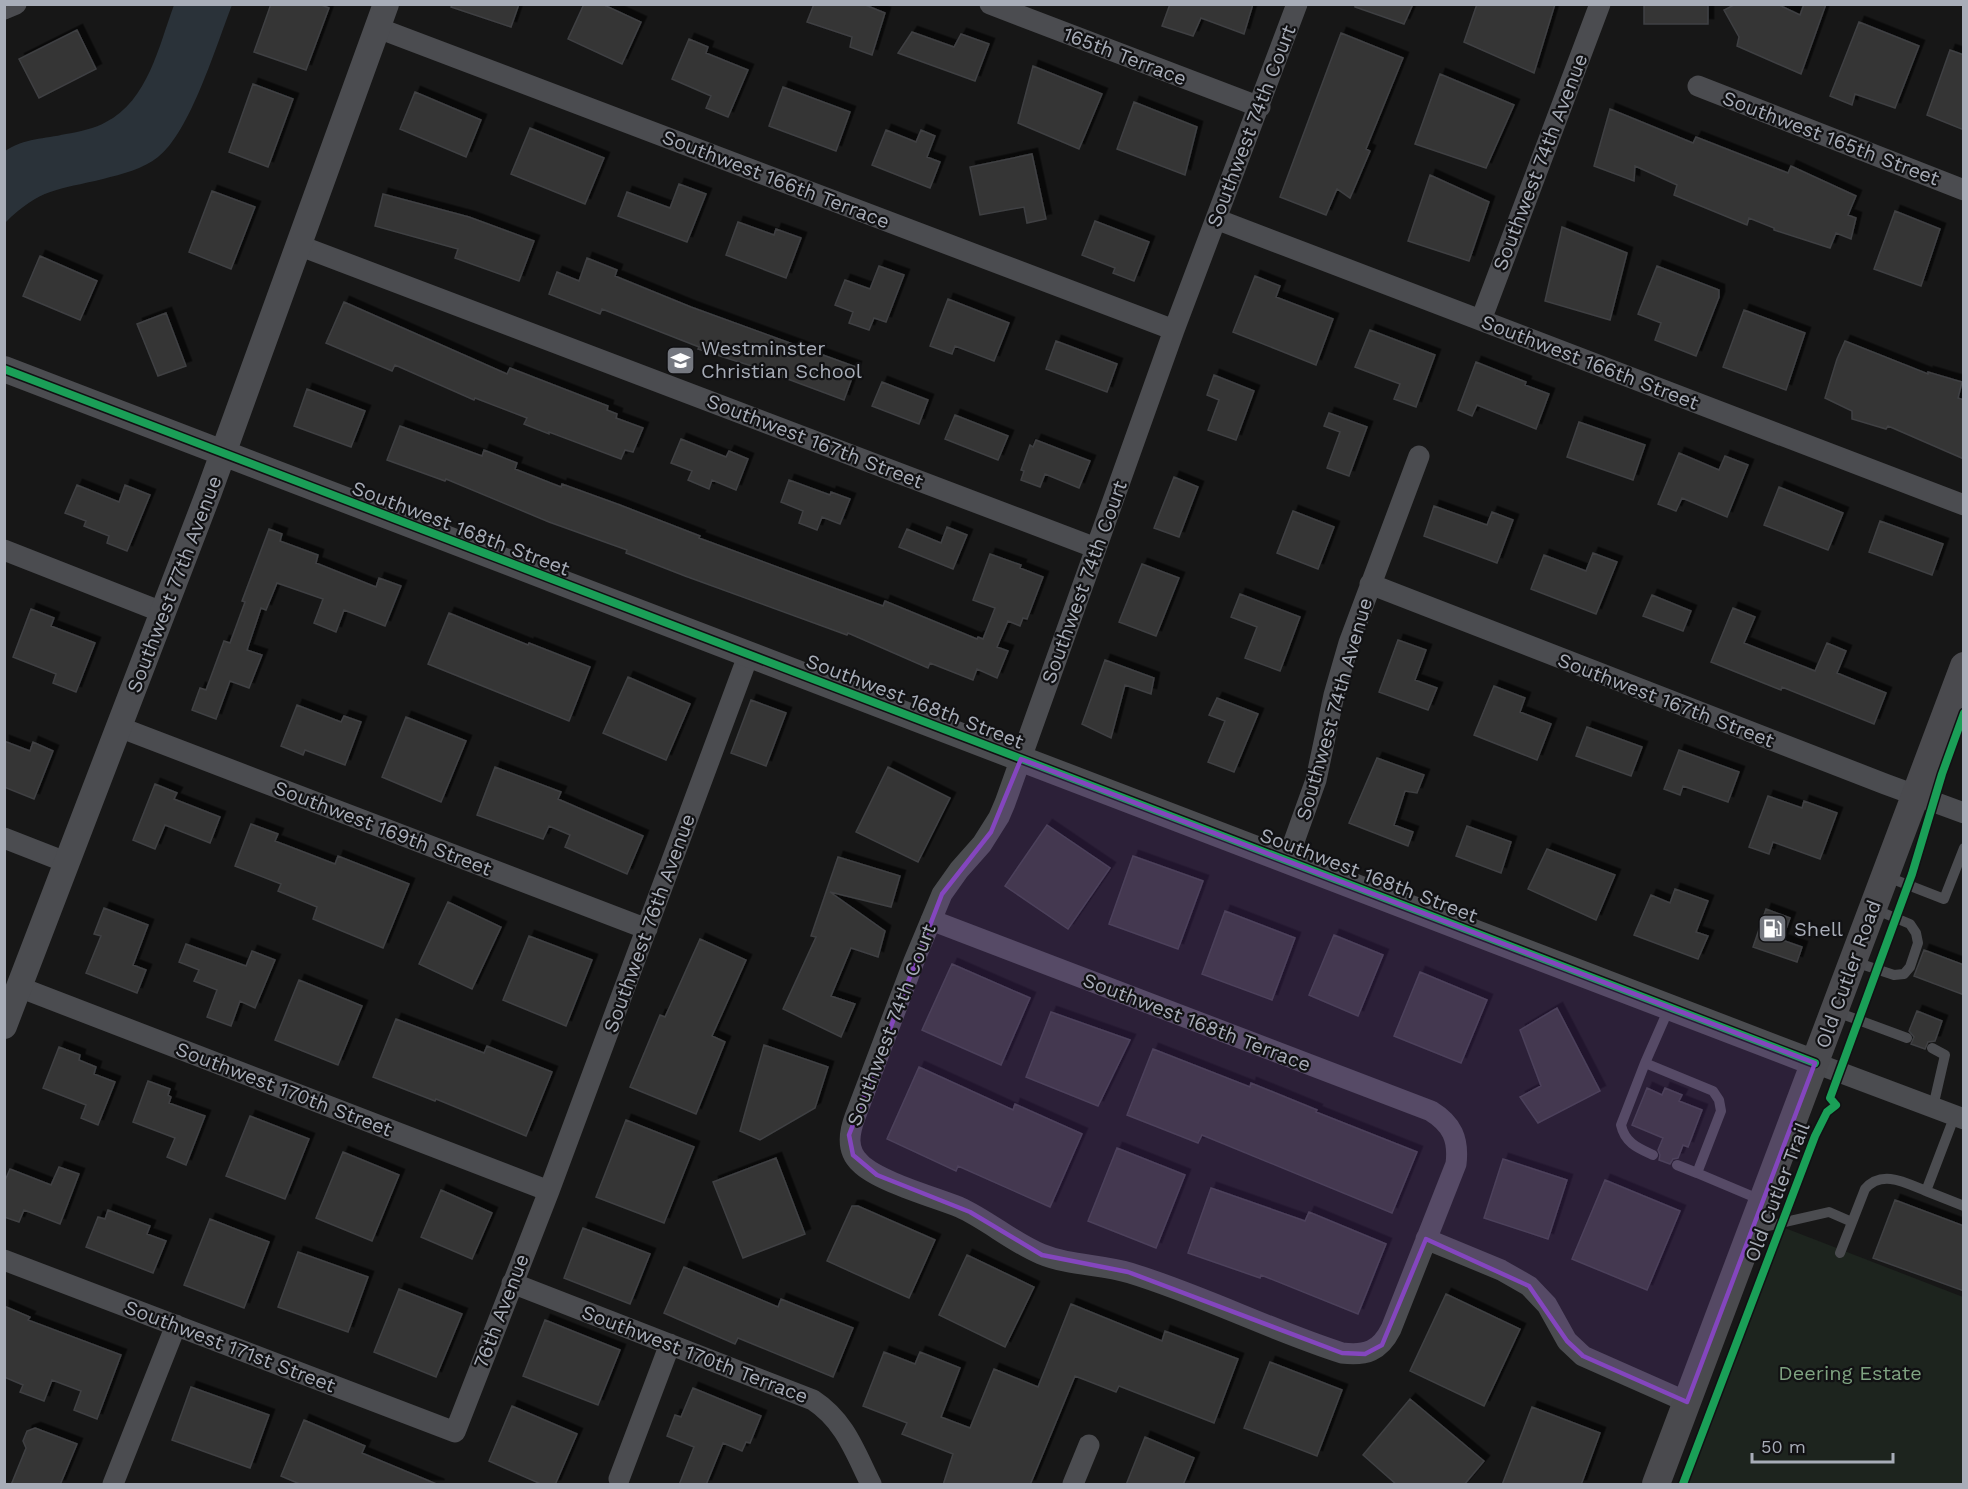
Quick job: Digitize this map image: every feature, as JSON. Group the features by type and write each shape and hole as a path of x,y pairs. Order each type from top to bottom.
{"main road":[{"name":"Old Cutler Road","path":"1656,1485 1964,666"}],"street":[{"path":"4,9 16,4"},
{"name":"Southwest 74th Court","path":"1297,4 1174,330 1005,803 991,832 949,882 931,920 851,1126 850,1147 853,1155 867,1170 970,1212 1012,1240 1042,1255 1060,1261 1128,1272 1342,1353 1365,1354 1382,1345 1426,1239"},
{"name":"Southwest 74th Avenue","path":"1481,320 1600,4"},
{"name":"165th Terrace","path":"993,5 1260,107"},
{"name":"Southwest 77th Avenue","path":"4,1026 223,454 382,16"},
{"name":"Southwest 166th Terrace","path":"382,16 1174,330"},
{"name":"Southwest 165th Street","path":"1698,86 1964,190"},
{"name":"Southwest 166th Street","path":"1216,219 1964,505"},
{"name":"Southwest 167th Street","path":"298,245 1096,548"},
{"name":"Southwest 168th Street","path":"4,369 748,656 1959,1117"},
{"name":"Southwest 74th Avenue","path":"1287,861 1316,780 1341,668 1419,456"},
{"path":"4,550 162,612"},
{"name":"Southwest 167th Street","path":"1370,584 1964,813"},
{"name":"Southwest 76th Avenue","path":"549,1191 748,656"},
{"name":"Southwest 169th Street","path":"119,727 647,928"},
{"path":"4,838 68,862"},
{"name":"Southwest 168th Terrace","path":"931,920 1431,1111 1446,1122 1455,1135 1457,1154 1456,1164 1426,1239"},
{"name":"Southwest 170th Street","path":"19,987 549,1191"},
{"name":"76th Avenue","path":"455,1432 549,1191"},
{"path":"1426,1239 1501,1270 1529,1286 1546,1305 1567,1341 1583,1356 1687,1402"},
{"name":"Southwest 171st Street","path":"4,1260 455,1432"},
{"name":"Southwest 170th Terrace","path":"512,1283 800,1393 824,1407 842,1426 871,1485"},
{"path":"113,1485 176,1325"},
{"path":"620,1479 670,1344"},
{"path":"1073,1485 1089,1445"}],"lane":[{"path":"1885,875 1944,899 1964,848"},
{"path":"1852,961 1894,975 1904,974 1910,967 1918,943 1917,933 1910,924 1872,908"},
{"path":"1653,1155 1635,1146 1623,1136 1621,1125 1644,1064 1670,1006"},
{"path":"1833,1011 1907,1038"},
{"path":"1932,1048 1946,1055 1933,1107"},
{"path":"1644,1064 1713,1091 1719,1100 1721,1111 1697,1173"},
{"path":"1926,1191 1959,1117"},
{"path":"1677,1165 1762,1200"},
{"path":"1840,1254 1865,1189 1871,1182 1880,1178 1890,1178 1964,1206"},
{"path":"1752,1229 1829,1212 1852,1222"}],"highlighted area":[{"path":"1021,759 1815,1063 1687,1402 1583,1356 1567,1341 1529,1286 1426,1239 1382,1345 1365,1354 1342,1353 1128,1272 1042,1255 970,1212 877,1175 853,1155 849,1135 942,894 991,832"}],"green space":[{"name":"Deering Estate","path":"1785,1228 1963,1297 1963,1484 1688,1484"}],"shaded area":[{"path":"174,5 232,5 192,108 170,145 158,157 139,168 50,192 29,203 5,223 5,151 27,141 92,128 120,113 142,86 150,71"}],"building":[{"path":"271,4 319,4 329,8 306,70 254,52"},
{"path":"452,4 519,4 511,27 451,7"},
{"path":"584,4 602,4 641,22 622,64 568,39"},
{"path":"814,4 863,4 885,13 872,55 850,47 852,37 807,22"},
{"path":"1170,4 1253,4 1244,34 1201,18 1193,36 1162,26"},
{"path":"1355,4 1413,4 1404,24 1355,7"},
{"path":"1477,4 1555,4 1534,73 1464,42"},
{"path":"1644,4 1708,4 1708,24 1644,24"},
{"path":"1736,4 1777,4 1800,15 1804,4 1826,4 1801,74 1737,46 1739,37 1724,10"},
{"path":"1859,22 1919,46 1895,108 1855,94 1852,105 1830,96"},
{"path":"77,30 96,69 39,98 19,59"},
{"path":"912,32 954,47 961,34 989,44 975,81 898,53"},
{"path":"1341,33 1403,58 1366,149 1370,151 1350,198 1337,189 1326,215 1280,197"},
{"path":"689,39 708,47 706,53 748,70 728,117 706,108 711,96 672,79"},
{"path":"1950,50 1964,55 1964,130 1927,115"},
{"path":"1033,66 1102,94 1079,149 1018,123"},
{"path":"1440,74 1514,105 1486,168 1415,144"},
{"path":"253,84 293,99 268,167 229,152"},
{"path":"783,87 850,112 836,151 769,126"},
{"path":"415,92 481,120 466,157 400,129"},
{"path":"1134,102 1197,127 1185,175 1117,149"},
{"path":"1610,109 1693,143 1696,137 1788,173 1791,166 1856,196 1848,215 1856,218 1851,239 1836,233 1830,248 1774,230 1774,228 1749,218 1747,225 1674,195 1677,185 1635,166 1634,181 1594,166"},
{"path":"530,128 604,158 585,204 511,174"},
{"path":"886,130 916,142 921,130 935,136 927,157 940,162 930,188 872,165"},
{"path":"1032,154 1046,219 1027,223 1024,207 980,215 970,167"},
{"path":"1430,175 1489,202 1469,261 1408,241"},
{"path":"679,184 706,194 687,242 618,216 627,192 670,208"},
{"path":"212,191 255,207 231,269 189,252"},
{"path":"383,194 469,217 534,241 519,281 455,258 458,249 375,226"},
{"path":"1895,211 1940,229 1921,286 1874,269"},
{"path":"1095,221 1149,242 1134,281 1113,273 1115,268 1082,255"},
{"path":"738,222 774,235 776,229 801,238 786,278 726,255"},
{"path":"1562,227 1627,253 1610,320 1545,301"},
{"path":"40,256 97,281 80,320 23,296"},
{"path":"587,258 617,270 615,276 691,307 856,367 844,400 758,368 698,349 699,347 602,309 600,314 549,294 557,272 579,281"},
{"path":"879,266 904,275 886,322 874,318 869,330 849,323 853,312 835,305 845,280 870,289"},
{"path":"1657,266 1719,290 1719,297 1696,356 1655,340 1661,323 1638,314"},
{"path":"1255,276 1280,286 1276,297 1333,319 1316,365 1233,332"},
{"path":"948,299 1009,323 994,361 955,346 952,354 930,346"},
{"path":"344,302 507,374 510,368 608,406 607,410 617,414 616,418 643,428 633,452 625,450 621,459 549,432 549,434 524,424 527,418 475,398 474,400 395,365 392,371 326,343"},
{"path":"1744,310 1805,333 1786,390 1723,367"},
{"path":"166,313 186,366 158,376 137,324"},
{"path":"1370,330 1435,355 1416,407 1394,399 1400,384 1355,367"},
{"path":"1056,341 1117,364 1107,392 1046,369"},
{"path":"1845,341 1928,374 1928,372 1962,382 1958,398 1964,400 1964,459 1888,426 1886,429 1852,419 1852,411 1825,398"},
{"path":"1476,362 1549,394 1536,429 1477,405 1472,416 1458,410"},
{"path":"1214,375 1254,391 1236,440 1208,430 1219,400 1207,395"},
{"path":"882,382 928,400 919,424 872,406"},
{"path":"307,389 365,411 351,447 294,426"},
{"path":"1329,413 1367,427 1349,476 1327,468 1340,432 1324,426"},
{"path":"955,415 1008,436 998,460 945,439"},
{"path":"1579,422 1645,445 1633,480 1567,457"},
{"path":"400,426 482,456 484,450 517,463 515,469 561,487 562,484 620,505 700,536 699,538 883,606 885,601 977,639 978,637 983,639 995,608 973,600 990,554 1021,565 1020,568 1043,577 1027,619 1023,618 1020,626 1008,621 997,647 1008,651 997,678 977,669 973,680 930,663 928,668 848,633 847,635 685,576 626,553 627,550 549,522 446,479 445,481 387,460"},
{"path":"681,439 726,457 729,451 748,459 736,490 712,480 709,489 688,480 692,471 671,463"},
{"path":"1036,440 1090,461 1079,488 1045,474 1040,487 1021,480 1024,471 1021,470 1030,445 1033,447"},
{"path":"1679,453 1719,470 1725,456 1748,465 1727,517 1682,498 1676,511 1658,504"},
{"path":"1174,477 1198,487 1179,537 1154,528"},
{"path":"789,480 830,495 831,492 850,499 840,524 822,517 817,530 799,523 803,511 781,502"},
{"path":"77,485 119,502 125,485 150,495 127,551 107,543 109,536 84,526 86,521 65,513"},
{"path":"1779,487 1843,513 1828,550 1764,525"},
{"path":"1434,506 1487,525 1492,512 1513,520 1497,563 1424,536"},
{"path":"1293,511 1334,527 1318,569 1277,553"},
{"path":"1880,521 1943,544 1932,575 1869,552"},
{"path":"947,527 967,535 953,569 899,547 907,529 941,543"},
{"path":"269,529 282,534 280,541 318,555 316,563 376,587 379,578 401,586 385,626 344,610 336,632 314,623 323,599 277,583 266,610 261,608 247,650 262,655 249,688 230,681 216,719 192,710 200,688 206,690 224,641 230,643 245,602 242,601"},
{"path":"1593,553 1617,562 1596,614 1531,589 1544,555 1586,571"},
{"path":"1142,564 1179,578 1156,636 1119,622"},
{"path":"1240,594 1300,617 1280,671 1245,658 1257,627 1231,617"},
{"path":"1652,595 1691,611 1683,631 1643,616"},
{"path":"1733,608 1755,617 1744,643 1815,671 1827,643 1846,651 1837,673 1886,693 1874,724 1782,687 1781,690 1711,662"},
{"path":"31,609 54,618 51,626 95,643 76,692 53,683 56,674 13,657"},
{"path":"449,613 590,667 569,721 428,664"},
{"path":"1398,640 1426,650 1415,680 1437,688 1428,710 1379,692"},
{"path":"1105,660 1154,678 1151,694 1125,685 1111,738 1082,724"},
{"path":"628,677 690,704 666,760 603,733"},
{"path":"1494,686 1525,698 1520,712 1551,724 1537,760 1474,735"},
{"path":"1217,698 1258,714 1234,772 1208,762 1225,721 1209,715"},
{"path":"751,700 786,713 766,766 731,753"},
{"path":"297,705 341,722 344,716 361,722 345,765 305,750 303,755 281,746"},
{"path":"406,717 466,741 441,802 382,777"},
{"path":"1587,727 1642,747 1631,776 1576,756"},
{"path":"4,741 30,751 33,742 53,751 34,799 4,787"},
{"path":"1679,750 1739,772 1728,802 1683,786 1680,795 1664,789"},
{"path":"1377,758 1424,775 1417,793 1405,791 1394,825 1413,832 1408,846 1349,823"},
{"path":"495,767 561,792 558,799 643,836 627,874 565,847 570,835 549,826 543,839 477,815"},
{"path":"888,767 950,798 918,862 856,832"},
{"path":"155,784 177,793 174,799 220,817 210,843 165,825 155,849 133,840"},
{"path":"1768,796 1802,808 1804,801 1837,813 1820,859 1773,842 1769,854 1749,847"},
{"path":"251,824 278,834 275,841 335,864 338,856 409,884 383,948 313,919 317,907 278,891 281,884 235,866"},
{"path":"1047,825 1110,868 1068,929 1005,886"},
{"path":"1467,826 1511,842 1501,873 1456,856"},
{"path":"1547,849 1615,875 1596,920 1528,889"},
{"path":"1133,856 1203,881 1178,949 1109,924"},
{"path":"838,857 900,876 891,907 830,892 885,931 878,957 851,948 831,996 855,1004 841,1037 783,1009 816,937 811,936"},
{"path":"1675,889 1708,901 1696,932 1708,936 1698,959 1634,935 1651,895 1670,903"},
{"path":"448,902 501,927 472,989 419,964"},
{"path":"104,908 148,925 133,965 146,970 137,993 86,973 101,936 94,934"},
{"name":"Shell","path":"1766,909 1790,918 1782,940 1802,947 1797,962 1753,947"},
{"path":"1225,911 1295,938 1272,1000 1202,974"},
{"path":"1334,935 1383,955 1358,1016 1309,995"},
{"path":"529,936 592,960 566,1026 503,1000"},
{"path":"700,939 746,960 712,1036 725,1042 696,1114 630,1087 660,1015 665,1017"},
{"path":"186,944 246,966 252,951 275,960 255,1008 240,1001 231,1026 207,1017 217,990 194,981 199,970 179,962"},
{"path":"1924,950 1964,965 1964,995 1914,976"},
{"path":"952,964 1030,998 1001,1065 922,1030"},
{"path":"1420,972 1487,1000 1461,1063 1394,1036"},
{"path":"299,980 362,1006 338,1065 275,1040"},
{"path":"1557,1008 1600,1091 1538,1123 1520,1097 1541,1086 1520,1030"},
{"path":"1917,1011 1942,1021 1935,1041 1928,1042 1925,1049 1911,1044 1914,1037 1909,1031"},
{"path":"1051,1012 1130,1040 1098,1106 1026,1077"},
{"path":"396,1019 484,1053 487,1046 552,1072 526,1136 436,1099 435,1101 373,1077"},
{"path":"764,1045 828,1067 815,1108 760,1140 740,1131"},
{"path":"59,1047 80,1055 79,1060 96,1067 94,1074 115,1082 98,1125 81,1118 86,1105 43,1088"},
{"path":"1153,1049 1250,1087 1251,1083 1317,1110 1316,1112 1417,1152 1392,1213 1202,1135 1198,1143 1127,1115"},
{"path":"919,1067 1013,1110 1015,1104 1082,1134 1050,1207 958,1166 956,1171 887,1139"},
{"path":"148,1081 170,1089 169,1103 205,1116 186,1165 167,1157 175,1138 133,1122"},
{"path":"1647,1088 1662,1095 1665,1088 1682,1095 1679,1101 1702,1110 1688,1147 1683,1145 1678,1158 1673,1159 1670,1164 1659,1160 1658,1150 1663,1138 1632,1125"},
{"path":"250,1116 309,1139 285,1199 226,1176"},
{"path":"626,1120 694,1147 664,1223 596,1197"},
{"path":"1117,1148 1185,1175 1156,1248 1088,1221"},
{"path":"343,1152 399,1175 372,1241 316,1218"},
{"path":"776,1158 805,1234 743,1258 713,1182"},
{"path":"1503,1159 1567,1180 1548,1239 1484,1218"},
{"path":"59,1167 79,1174 60,1224 24,1210 19,1222 4,1217 4,1183 10,1169 51,1185"},
{"path":"1605,1180 1680,1211 1647,1290 1572,1259"},
{"path":"1211,1188 1305,1221 1309,1212 1386,1244 1358,1314 1261,1275 1260,1278 1188,1253"},
{"path":"441,1190 492,1213 472,1259 421,1237"},
{"path":"1895,1200 1964,1226 1964,1291 1873,1258"},
{"path":"852,1206 858,1206 935,1240 909,1298 827,1261"},
{"path":"108,1210 150,1226 147,1234 166,1241 153,1273 86,1247 98,1217 105,1219"},
{"path":"210,1219 269,1242 244,1308 184,1285"},
{"path":"583,1228 650,1254 630,1304 564,1278"},
{"path":"298,1252 368,1277 348,1332 278,1307"},
{"path":"967,1255 1034,1287 1005,1347 939,1315"},
{"path":"684,1267 778,1307 781,1299 853,1328 833,1377 738,1338 735,1344 664,1313"},
{"path":"399,1289 462,1314 436,1377 374,1352"},
{"path":"1446,1294 1520,1329 1484,1406 1410,1371"},
{"path":"1071,1304 1162,1341 1165,1331 1238,1359 1214,1423 1119,1386 1116,1392 1075,1376 1030,1485 943,1485 953,1454 902,1434 907,1423 863,1406 884,1352 915,1364 920,1352 960,1368 941,1417 970,1428 994,1369 1038,1387"},
{"path":"4,1306 30,1317 28,1320 121,1355 97,1419 74,1410 81,1391 52,1380 44,1401 20,1392 23,1385 4,1377"},
{"path":"545,1320 620,1350 598,1405 523,1376"},
{"path":"1270,1362 1342,1390 1317,1456 1244,1428"},
{"path":"191,1387 269,1415 250,1468 172,1440"},
{"path":"693,1388 761,1416 750,1443 746,1442 742,1451 723,1443 706,1485 679,1485 694,1447 667,1436 675,1415 681,1417"},
{"path":"1410,1399 1484,1461 1464,1485 1397,1485 1363,1455"},
{"path":"512,1406 577,1434 555,1485 543,1485 489,1461"},
{"path":"1532,1407 1600,1433 1581,1485 1502,1485"},
{"path":"304,1420 365,1446 362,1453 439,1485 302,1485 281,1476"},
{"path":"35,1428 77,1444 60,1485 11,1485 26,1448 23,1441 27,1431"},
{"path":"1145,1437 1194,1458 1183,1485 1126,1485"}],"cycle path":[{"path":"4,369 1815,1063"},
{"name":"Old Cutler Trail","path":"1683,1484 1815,1136 1827,1112 1836,1105 1830,1098 1912,874 1942,774 1964,713"}],"place":[{"name":"Westminster Christian School","path":"680,360"},
{"name":"Shell","path":"1773,929"}]}
